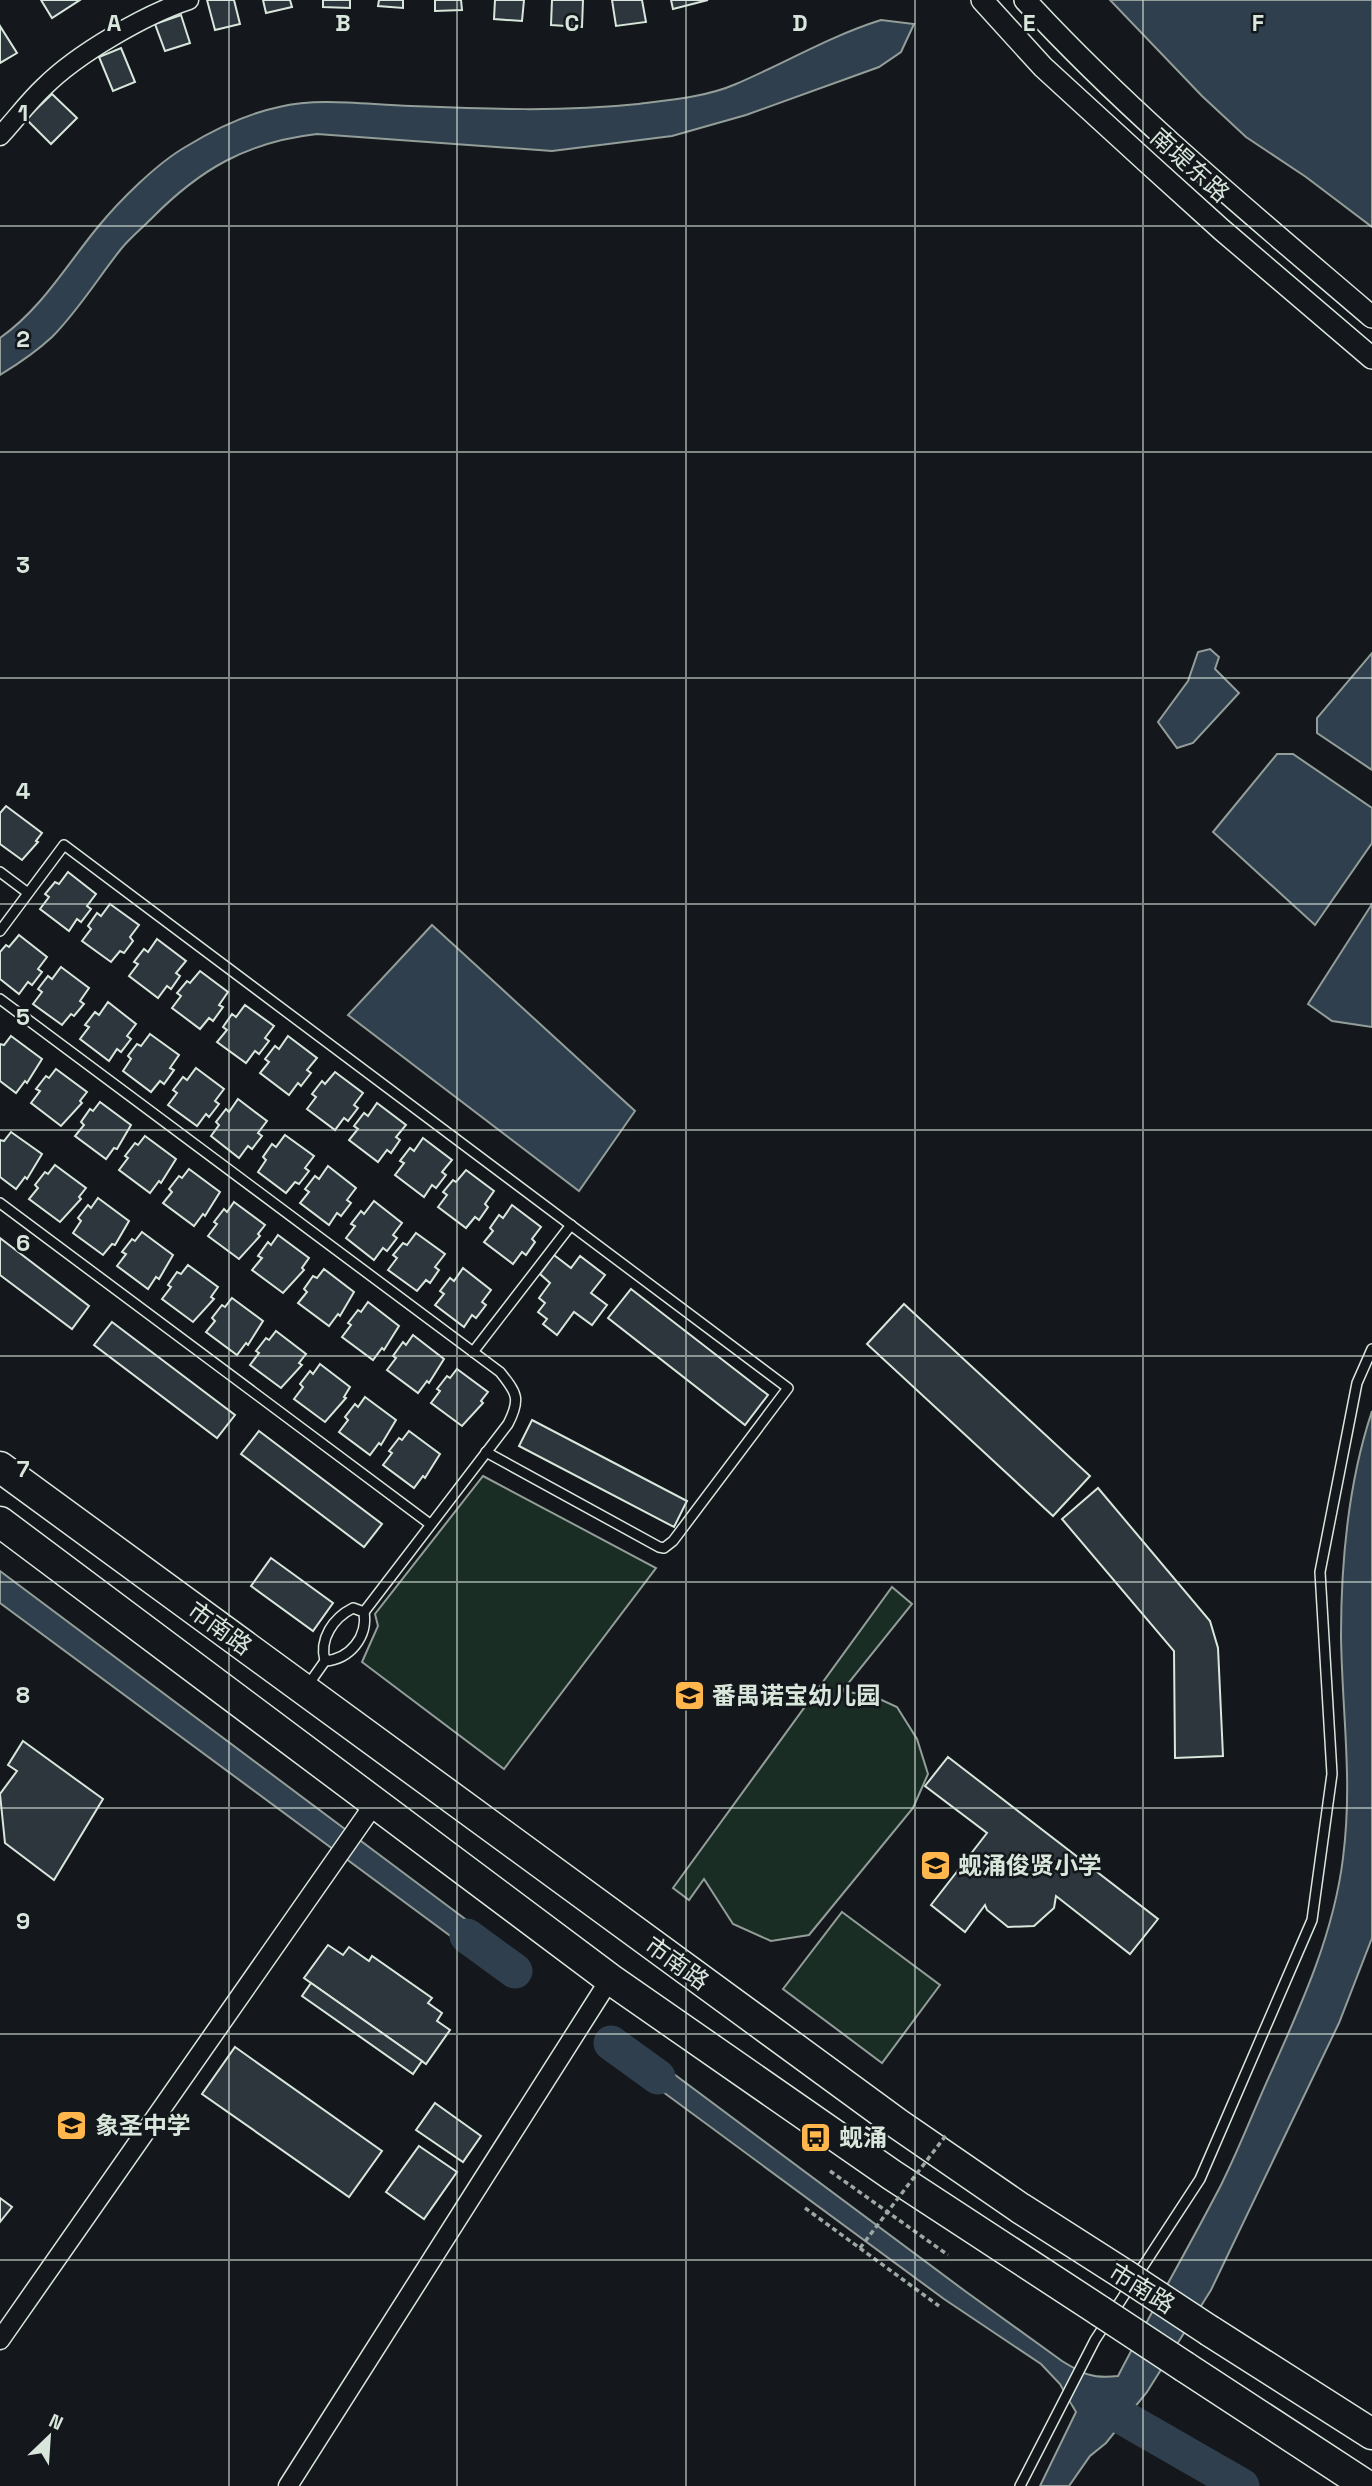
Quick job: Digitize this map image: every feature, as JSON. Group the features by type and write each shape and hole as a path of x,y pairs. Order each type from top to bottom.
{"highway":[{"name":"市南路","path":"0,1467 898,2124 1020,2208 1372,2434"},
{"name":"市南路","path":"0,1522 366,1815 610,1979 892,2175 1367,2486"}],"street":[{"path":"0,136 44,87 81,56 168,7 189,0"},
{"name":"南堤东路","path":"982,0 1043,67 1222,230 1372,358"},
{"name":"南堤东路","path":"1025,0 1066,44 1171,141 1372,317"},
{"path":"0,2340 366,1815"},
{"path":"288,2486 610,1979"}],"lane":[{"path":"0,931 64,845 788,1388 673,1541 664,1548 486,1452"},
{"path":"0,872 28,893"},
{"path":"0,999 500,1372 517,1397 508,1424 364,1612 364,1630 351,1651 334,1660 325,1661 304,1690"},
{"path":"0,1203 430,1524"},
{"path":"473,1352 571,1225"},
{"path":"1020,2486 1095,2340 1200,2179 1312,1920 1332,1774 1320,1572 1357,1383 1372,1349"},
{"path":"325,1661 322,1650 333,1623 353,1608 364,1612"}],"path":[{"path":"860,2248 947,2134"},
{"path":"830,2171 948,2255"},
{"path":"805,2208 939,2306"}],"green space":[{"path":"483,1476 656,1568 504,1769 362,1662 378,1626 375,1614"},
{"path":"892,1587 912,1604 842,1691 873,1696 897,1707 917,1739 928,1774 913,1808 809,1935 771,1941 733,1924 704,1879 689,1900 673,1888"},
{"path":"842,1912 940,1985 882,2063 783,1989"}],"water":[{"path":"1110,0 1372,0 1372,227 1306,177 1246,137 1202,96"},
{"path":"881,20 914,24 901,52 879,67 746,115 672,136 552,151 317,134 247,151 207,172 169,201 124,245 52,337 27,358 0,375 0,338 15,327 41,300 116,206 175,153 243,118 279,107 311,102 553,109 610,107 675,99 713,92 736,84 862,26"},
{"path":"1210,649 1219,657 1215,669 1239,693 1193,743 1177,748 1158,722 1188,681 1198,652"},
{"path":"1372,653 1372,770 1317,733 1317,718"},
{"path":"1277,754 1293,754 1372,808 1372,843 1315,925 1213,832"},
{"path":"1372,904 1372,1027 1332,1021 1308,1004"},
{"path":"432,925 635,1111 579,1191 348,1015"},
{"path":"1372,1411 1372,1938 1339,2023 1211,2290 1147,2392 1106,2443 1090,2456 1069,2486 1040,2486 1076,2412 1060,2384 1041,2364 944,2299 621,2061 619,2048 635,2045 1062,2361 1088,2374 1101,2377 1118,2376 1228,2171 1306,1992 1332,1913 1339,1886 1346,1829 1346,1747 1341,1636 1345,1551 1357,1465"},
{"path":"0,1571 500,1945 506,1965 491,1966 0,1603"}],"building":[{"path":"41,0 80,0 52,18"},
{"path":"207,0 234,0 240,24 215,30"},
{"path":"263,0 290,0 292,7 266,13"},
{"path":"323,0 350,0 350,8 323,7"},
{"path":"379,0 403,0 403,8 378,6"},
{"path":"435,0 461,0 462,10 435,11"},
{"path":"495,0 524,0 522,21 494,19"},
{"path":"552,0 583,0 582,27 551,25"},
{"path":"612,0 642,0 646,22 616,26"},
{"path":"671,0 708,0 673,9"},
{"path":"181,15 190,43 165,51 155,24"},
{"path":"0,26 17,53 0,63"},
{"path":"121,48 135,82 113,91 99,57"},
{"path":"52,94 77,118 51,144 26,119"},
{"path":"6,806 42,833 36,841 38,842 22,860 0,844 0,813"},
{"path":"68,872 96,894 87,906 91,909 81,922 77,919 69,931 40,909 49,897 45,894 55,882 59,884"},
{"path":"110,904 139,925 130,937 133,941 124,953 120,951 111,962 82,941 91,929 88,926 97,913 101,916"},
{"path":"19,935 47,957 38,969 42,972 32,985 28,982 19,994 0,979 0,952 6,945 9,947"},
{"path":"157,939 186,961 176,973 180,976 171,989 167,986 158,998 129,976 138,964 134,962 144,949 148,952"},
{"path":"61,967 89,988 80,1001 84,1004 62,1025 33,1004 42,992 38,989 48,976 52,979"},
{"path":"200,971 228,992 219,1005 223,1007 213,1021 209,1018 200,1029 172,1008 181,996 177,993"},
{"path":"108,1002 136,1024 127,1036 131,1039 121,1052 117,1049 109,1061 80,1039 89,1027 85,1025 95,1012 99,1015"},
{"path":"245,1005 274,1026 265,1038 269,1041 259,1054 255,1051 246,1063 217,1042 227,1030 223,1027 232,1014 236,1017"},
{"path":"150,1034 179,1055 170,1068 174,1070 164,1084 160,1081 151,1092 123,1071 131,1059 128,1056 137,1044 141,1046"},
{"path":"11,1036 42,1059 27,1083 25,1081 16,1093 0,1081 0,1044 4,1045"},
{"path":"288,1036 317,1058 307,1070 311,1073 301,1086 298,1083 289,1095 260,1073 269,1062 265,1059 275,1046 279,1049"},
{"path":"196,1068 224,1089 215,1101 219,1104 209,1117 206,1114 197,1126 168,1105 177,1093 173,1090 183,1077 187,1080"},
{"path":"56,1069 87,1092 80,1101 82,1103 61,1126 31,1103 40,1091 36,1089 46,1076 49,1078"},
{"path":"335,1072 363,1093 354,1105 358,1108 348,1121 344,1118 335,1130 307,1109 316,1097 312,1094 322,1081 325,1084"},
{"path":"238,1099 267,1121 258,1133 262,1136 252,1149 248,1146 239,1158 211,1136 219,1125 216,1122 226,1109 229,1112"},
{"path":"100,1102 131,1125 117,1149 114,1148 106,1159 75,1136 84,1125 81,1122 90,1109 93,1111"},
{"path":"377,1103 406,1125 396,1137 400,1140 391,1153 387,1150 378,1162 349,1140 358,1129 354,1126 364,1113 368,1116"},
{"path":"11,1132 42,1154 27,1179 25,1177 16,1189 0,1177 0,1140 4,1141"},
{"path":"285,1135 314,1156 305,1168 309,1171 299,1184 295,1182 286,1193 258,1172 266,1160 263,1157 272,1144 276,1147"},
{"path":"145,1136 176,1159 161,1183 159,1181 150,1193 119,1170 128,1158 125,1156 135,1143 138,1145"},
{"path":"423,1138 452,1160 442,1172 446,1175 436,1188 432,1185 424,1197 395,1175 404,1163 400,1161 410,1148 414,1151"},
{"path":"55,1165 86,1188 79,1197 81,1199 60,1222 29,1199 38,1188 35,1185 45,1172 48,1174"},
{"path":"328,1166 356,1188 347,1200 351,1203 341,1216 337,1213 329,1225 300,1203 309,1192 305,1189 315,1176 319,1179"},
{"path":"189,1169 220,1192 205,1216 203,1214 194,1226 163,1203 172,1192 169,1189 179,1176 182,1178"},
{"path":"466,1170 494,1191 479,1220 475,1217 466,1228 438,1207 447,1195 443,1192"},
{"path":"98,1198 129,1221 115,1245 112,1244 103,1255 73,1233 81,1221 78,1218 88,1205 91,1208"},
{"path":"374,1201 402,1223 393,1235 397,1238 387,1251 383,1248 374,1260 346,1238 355,1226 351,1224 361,1211 364,1214"},
{"path":"234,1202 265,1225 258,1234 260,1236 239,1259 208,1236 217,1224 214,1222 224,1209 227,1212"},
{"path":"512,1205 541,1227 532,1239 535,1242 526,1255 522,1252 513,1264 484,1242 493,1231 490,1228 499,1215 503,1218"},
{"path":"142,1232 173,1255 159,1279 156,1277 148,1289 117,1266 126,1254 122,1252 132,1239 135,1241"},
{"path":"416,1233 445,1254 435,1267 439,1270 430,1283 426,1280 417,1291 388,1270 397,1258 393,1255 403,1243 407,1245"},
{"path":"278,1235 309,1258 302,1268 304,1270 283,1293 252,1270 262,1258 258,1256 268,1242 271,1245"},
{"path":"0,1238 89,1306 72,1329 0,1275"},
{"path":"554,1255 571,1268 580,1256 605,1275 591,1293 607,1305 592,1325 574,1312 557,1335 543,1324 547,1319 538,1312 545,1303 539,1298 550,1283 540,1274"},
{"path":"188,1265 218,1287 211,1297 214,1299 193,1322 162,1299 177,1272 181,1274"},
{"path":"463,1268 491,1290 482,1302 486,1305 476,1318 472,1315 464,1327 435,1305 444,1294 440,1291 450,1278 454,1281"},
{"path":"324,1269 354,1292 340,1316 338,1314 329,1326 298,1303 307,1292 304,1289 313,1276 317,1278"},
{"path":"631,1289 768,1395 745,1425 608,1318"},
{"path":"232,1298 263,1321 248,1345 246,1343 237,1355 206,1332 215,1321 212,1318 222,1305 225,1307"},
{"path":"368,1302 399,1326 384,1350 382,1348 373,1360 342,1337 351,1325 348,1323"},
{"path":"904,1304 1090,1476 1053,1516 867,1344"},
{"path":"112,1322 235,1415 217,1438 94,1345"},
{"path":"276,1331 306,1354 299,1363 302,1365 281,1388 250,1365 259,1353 256,1351 266,1338 269,1340"},
{"path":"413,1335 444,1359 429,1383 427,1381 418,1393 387,1370 403,1342 406,1345"},
{"path":"320,1364 350,1387 344,1397 346,1398 325,1422 294,1399 303,1387 300,1384 310,1371 313,1374"},
{"path":"457,1369 488,1392 481,1401 483,1403 462,1426 431,1403 440,1391 437,1389 447,1376 450,1378"},
{"path":"365,1397 396,1420 381,1445 379,1443 370,1455 339,1432 348,1420 345,1417 355,1404 358,1407"},
{"path":"532,1420 687,1501 674,1527 519,1446"},
{"path":"259,1431 382,1524 364,1547 241,1454"},
{"path":"409,1431 440,1454 425,1478 423,1476 414,1488 383,1465 392,1453 389,1451 399,1438 402,1440"},
{"path":"1098,1488 1210,1621 1218,1648 1223,1756 1175,1758 1174,1651 1062,1519"},
{"path":"271,1558 333,1603 313,1631 251,1586"},
{"path":"23,1741 103,1799 54,1880 5,1843 0,1794 17,1771 8,1765"},
{"path":"948,1757 1158,1919 1130,1954 1056,1896 1054,1908 1034,1926 1008,1927 987,1910 985,1905 965,1932 931,1905 987,1833 925,1786"},
{"path":"328,1945 343,1955 349,1947 369,1961 372,1956 432,1998 428,2003 442,2013 437,2021 450,2030 426,2064 304,1978"},
{"path":"311,1983 422,2061 413,2074 302,1996"},
{"path":"235,2047 382,2151 349,2197 202,2094"},
{"path":"435,2103 481,2136 463,2162 416,2130"},
{"path":"419,2146 457,2172 424,2219 386,2192"},
{"path":"0,2198 12,2207 0,2222"}],"waterway":[{"path":"467,1936 515,1971"},
{"path":"611,2043 658,2077"},
{"path":"1086,2393 1108,2409 1242,2486"}],"place":[{"name":"番禺诺宝幼儿园","path":"689,1695"},
{"name":"蚬涌俊贤小学","path":"935,1865"},
{"name":"象圣中学","path":"72,2125"},
{"name":"蚬涌","path":"816,2137"}]}
